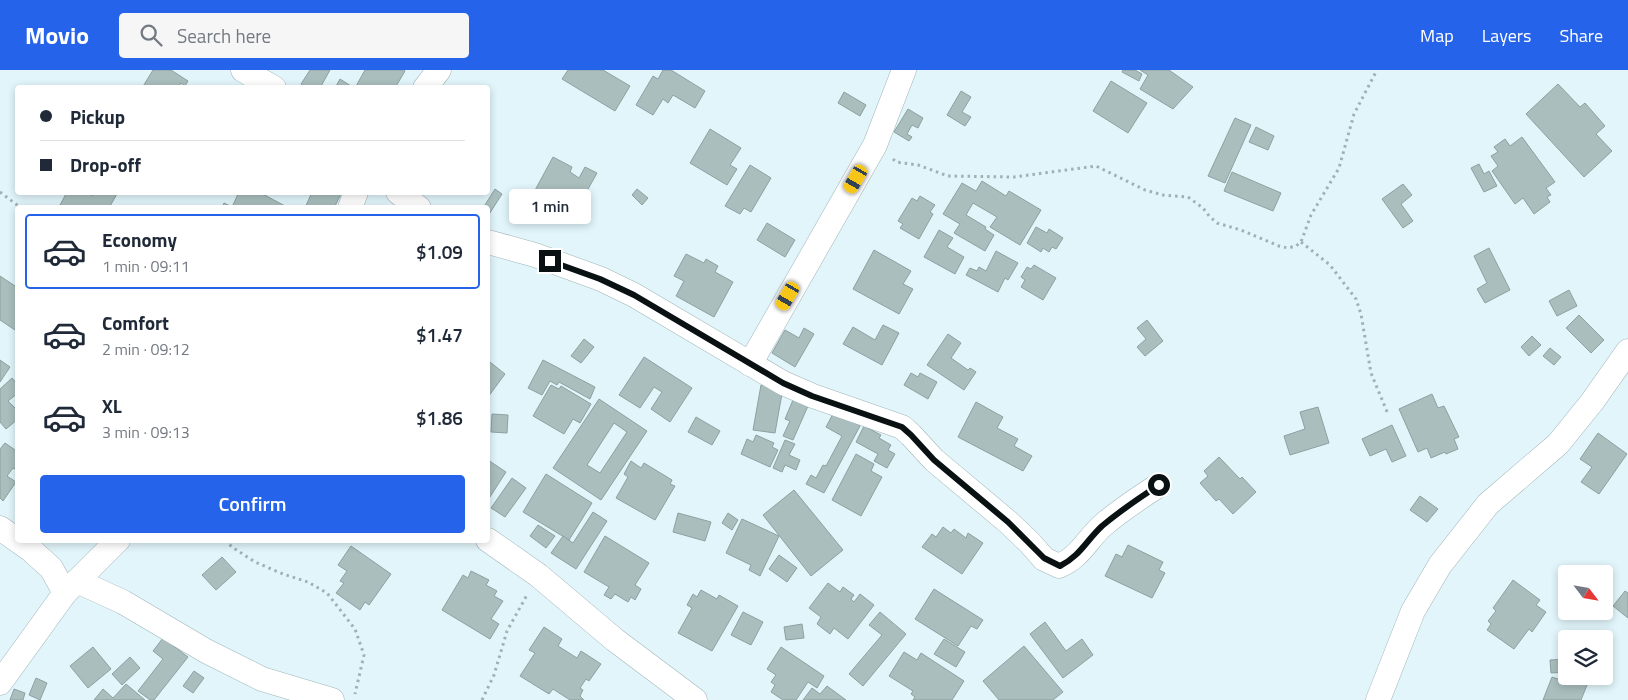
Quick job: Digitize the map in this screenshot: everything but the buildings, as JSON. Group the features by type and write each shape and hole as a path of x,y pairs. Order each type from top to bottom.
{"street":[{"path":"243,70 269,85"},
{"path":"427,85 439,70"},
{"path":"750,364 875,145 904,70"},
{"path":"402,195 415,205"},
{"path":"490,243 600,279 634,295 783,383 812,396 902,427 934,460 1008,522 1044,558 1060,566 1076,556 1100,528 1125,507 1159,485"},
{"path":"1378,700 1414,611 1440,565 1488,504 1558,444 1592,402 1628,351"},
{"path":"0,528 15,539"},
{"path":"490,541 538,576 615,640 695,700"},
{"path":"21,543 71,587 123,602 206,651 262,680 332,700"},
{"path":"0,683 71,587 115,543"}],"path":[{"path":"875,145 880,152 896,162 918,165 948,176 1014,177 1096,166 1145,190 1163,195 1188,197 1203,208 1217,223 1288,248 1296,246 1301,242 1311,215 1339,168 1354,114 1377,70"},
{"path":"0,192 17,205"},
{"path":"1301,242 1330,265 1356,299 1361,314 1371,373 1388,414"},
{"path":"228,543 232,548 255,562 308,582 327,593 355,629 364,655 354,700"},
{"path":"482,700 494,675 507,631 538,576"}],"route":[{"path":"550,261 600,279 634,295 783,383 812,396 902,427 934,460 1008,522 1044,558 1060,566 1076,556 1100,528 1125,507 1159,485"}]}
